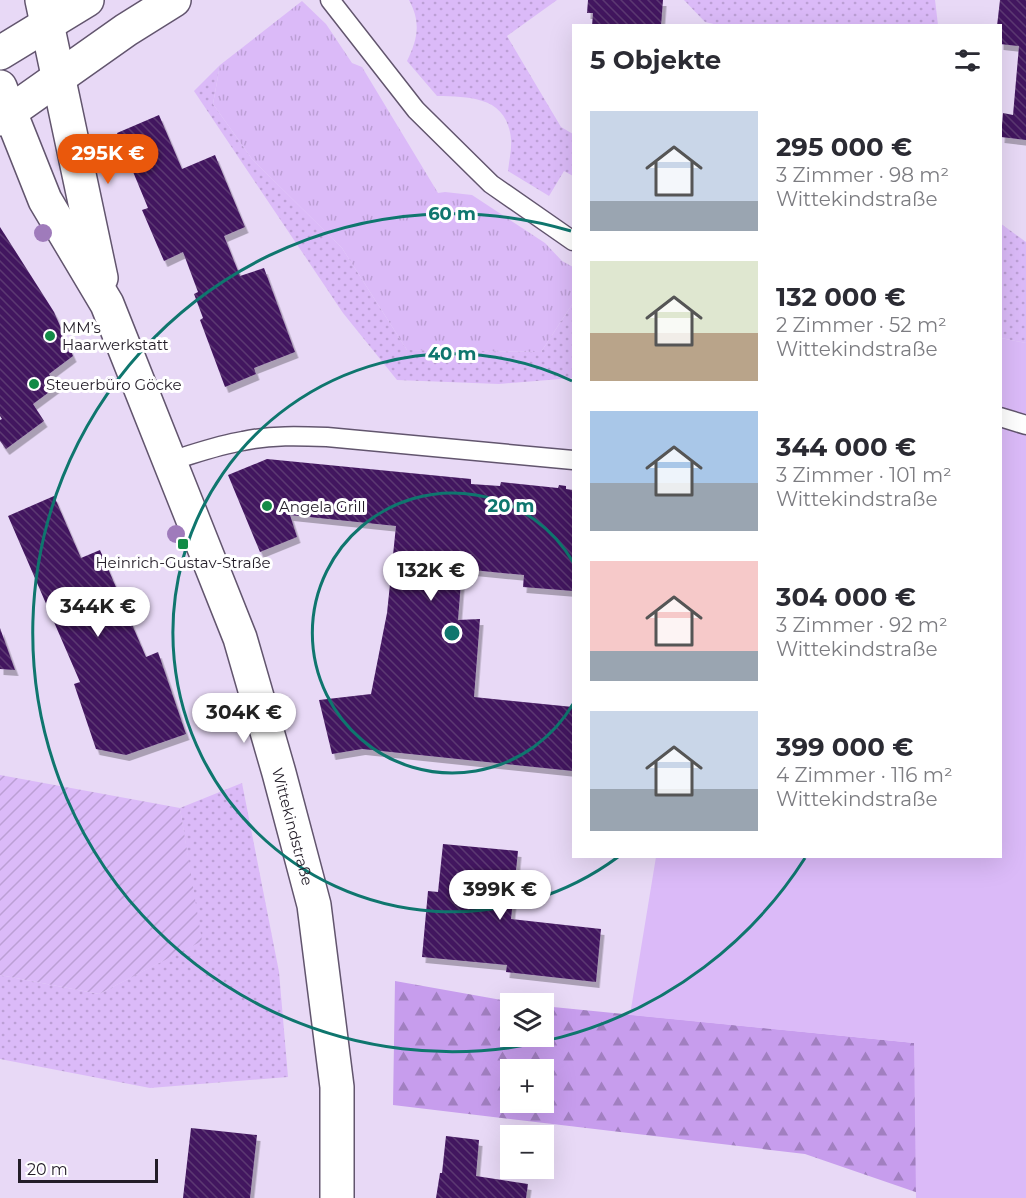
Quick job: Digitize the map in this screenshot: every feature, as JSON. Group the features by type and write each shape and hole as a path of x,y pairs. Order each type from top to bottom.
{"street":[{"path":"0,53 44,12 87,0"},
{"path":"3,106 58,77 174,0"},
{"name":"Wittekindstraße","path":"44,12 107,304"},
{"name":"Wittekindstraße","path":"3,106 45,201 107,304 240,638 314,905 337,1087 337,1198"}],"lane":[{"path":"330,0 416,110 491,184 572,240"},
{"path":"1002,418 1026,425"},
{"path":"170,461 228,444 288,436 327,437 572,460"}],"green space":[{"path":"409,0 557,0 507,36 561,127 572,133 572,175 564,171 549,196 508,171 511,139 508,125 495,107 474,99 437,96 407,61 417,30 413,8"},
{"path":"684,0 935,0 938,24 714,24 705,22"},
{"path":"302,1 326,24 352,63 362,67 438,193 472,195 545,243 562,261 572,266 572,305 541,352 407,350 342,248 252,159 213,104 220,65"},
{"path":"220,65 213,104 252,159 342,248 407,350 541,352 572,305 572,378 499,384 397,380 343,313 194,91"},
{"path":"1002,224 1026,242 1026,343 1002,338"},
{"path":"1002,338 1026,343 1026,1198 916,1198 914,1043 630,1015 656,858 1002,858"},
{"path":"0,775 180,808 202,941 99,994 0,975"},
{"path":"242,783 279,972 288,1077 150,1088 0,1059 0,975 99,994 201,941 180,808"},
{"path":"395,981 500,1000 500,1047 554,1047 554,1007 915,1043 1026,1198 933,1198 805,1154 393,1105"}],"building":[{"path":"588,0 663,0 661,24 592,24 593,13 587,13"},
{"path":"1000,0 1026,0 1026,140 1002,137 1003,113 1013,115 1019,46 1002,44 1002,24 997,24"},
{"path":"159,115 182,169 215,155 245,227 224,236 240,276 264,268 295,352 254,368 256,374 225,387 200,320 203,318 194,294 198,292 183,252 164,261 142,210 148,208 117,133"},
{"path":"0,227 54,312 73,356 49,374 56,387 33,404 44,421 6,449 0,441 0,420 2,419 0,416"},
{"path":"267,459 471,479 471,484 500,486 501,482 558,488 559,485 572,490 572,591 523,587 524,575 462,569 458,620 480,619 474,697 572,707 572,771 362,749 332,754 319,700 371,694 387,613 396,526 290,515 297,537 260,552 228,475"},
{"path":"54,496 81,558 100,550 146,657 158,652 186,734 126,755 96,749 74,684 80,682 8,516"},
{"path":"0,628 15,670 0,669"},
{"path":"443,844 518,851 511,919 601,929 596,982 506,972 507,965 422,957 428,891 438,892"},
{"path":"191,1128 257,1135 250,1198 183,1198"},
{"path":"446,1136 479,1140 476,1176 528,1184 526,1198 436,1198 440,1173 442,1173"}],"place":[{"name":"MM’s Haarwerkstatt","path":"50,336"},
{"name":"Steuerbüro Göcke","path":"34,384"},
{"name":"Angela Grill","path":"267,506"},
{"name":"Heinrich-Gustav-Straße","path":"183,544"}]}
